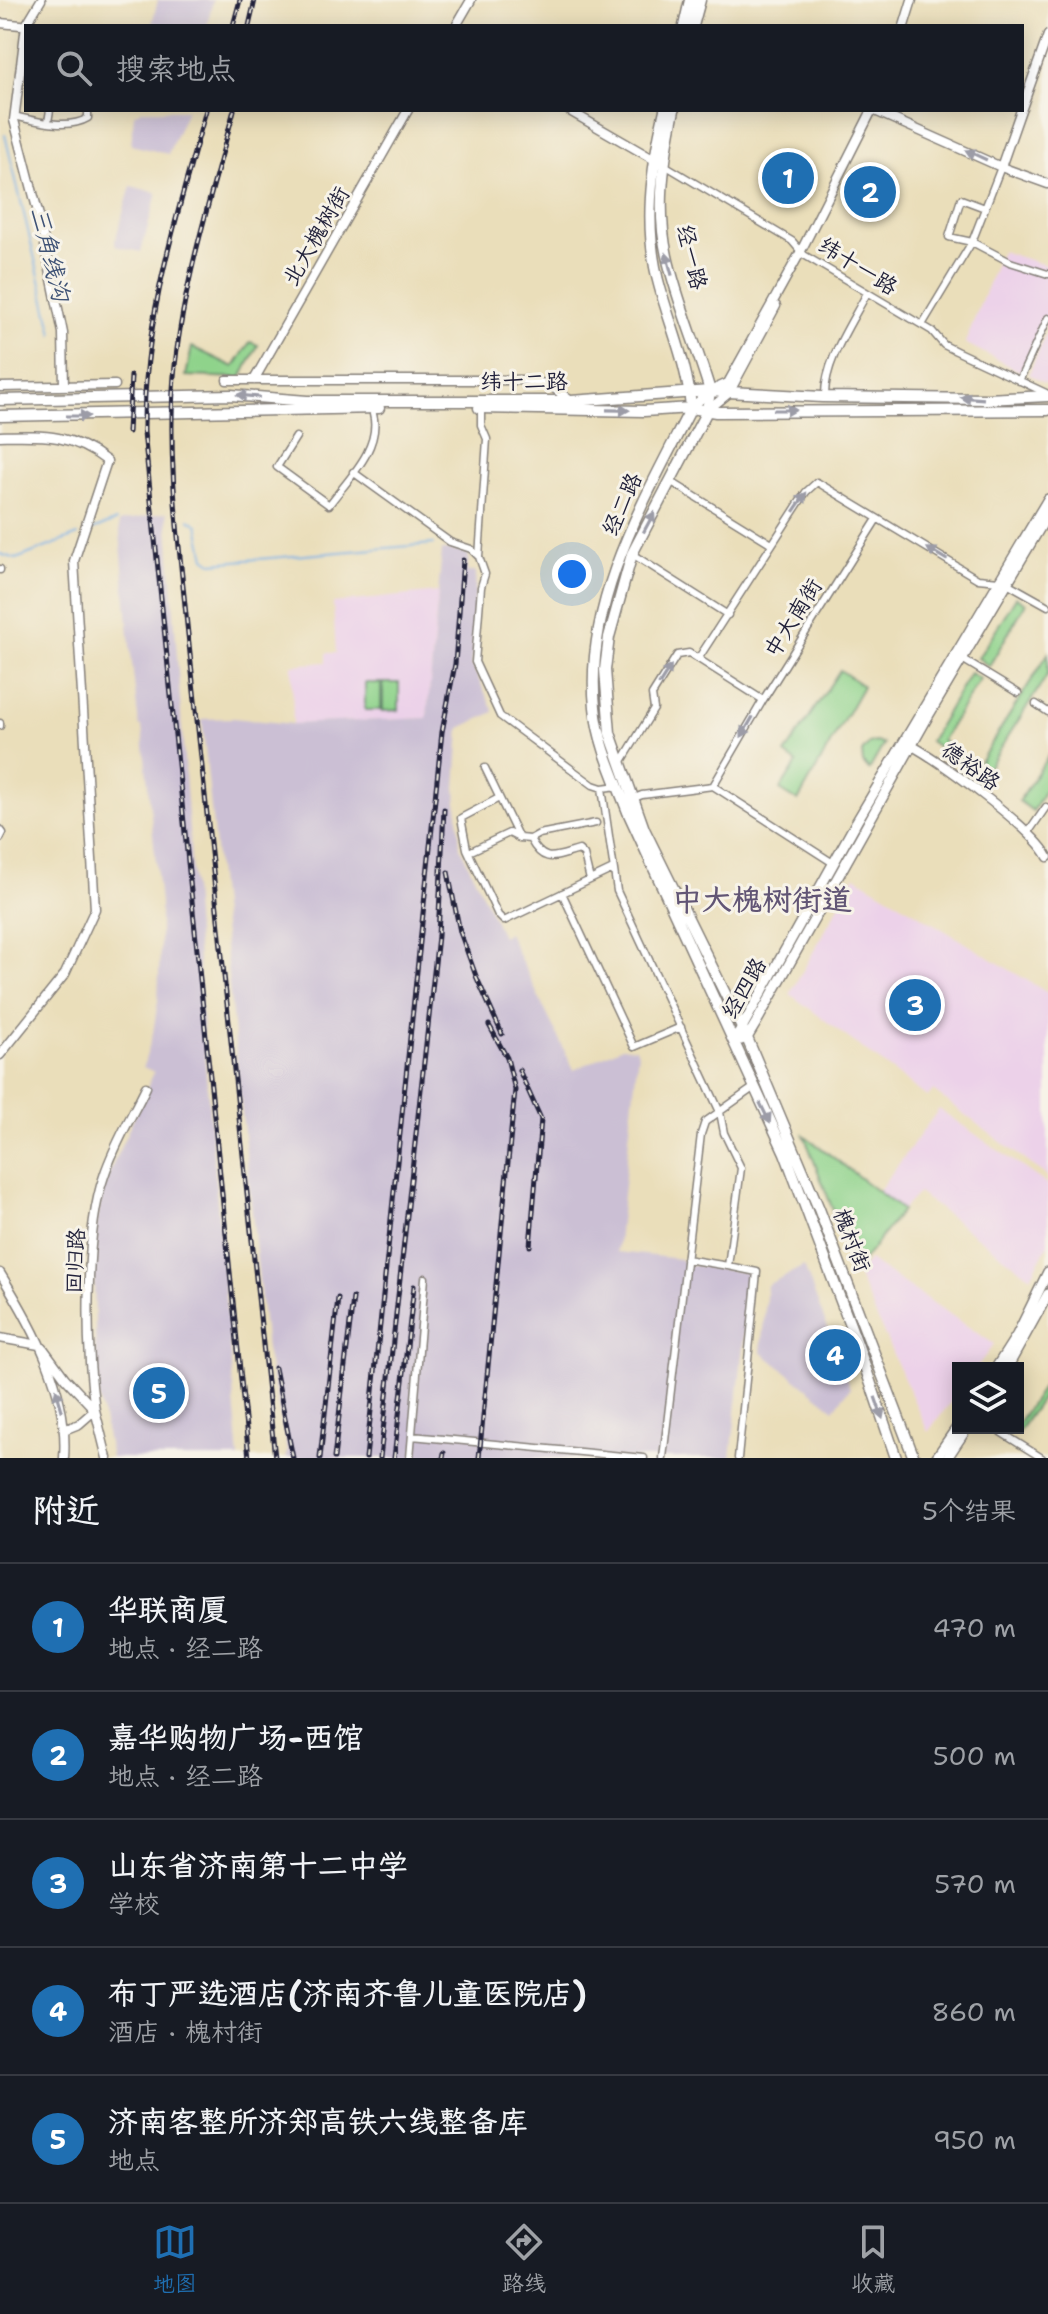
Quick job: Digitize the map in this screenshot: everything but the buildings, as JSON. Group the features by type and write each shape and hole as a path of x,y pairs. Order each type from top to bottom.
{"main road":[{"path":"684,24 690,0"},
{"path":"694,24 700,0"},
{"name":"经一路","path":"665,112 658,162 667,256 710,391 707,411"},
{"name":"经一路","path":"673,112 650,186 653,252 659,286 682,358 691,408"},
{"name":"纬十二路","path":"0,400 231,395 307,401 571,401 710,391 825,397 987,399 1048,395"},
{"name":"纬十二路","path":"0,416 481,408 644,411 691,408 707,411 1048,410"},
{"name":"经二路","path":"691,408 638,513 611,582 596,647 596,718 618,786 734,1042"},
{"name":"经二路","path":"707,411 632,554 609,637 605,670 608,724 632,799 672,888 745,1032"},
{"name":"经四路","path":"734,1042 745,1032 907,743 962,659 1048,499"},
{"name":"经四路","path":"745,1032 833,863 1003,582 1048,514"},
{"name":"槐村街","path":"745,1032 819,1209 914,1458"},
{"name":"槐村街","path":"734,1042 811,1218 896,1458"},
{"path":"1000,1362 1017,1335 1048,1272"},
{"path":"1010,1362 1048,1294"},
{"path":"936,1458 952,1434"},
{"path":"947,1458 963,1434"}],"street":[{"path":"29,24 41,0"},
{"path":"457,24 471,0"},
{"path":"902,24 910,0"},
{"path":"0,23 24,26"},
{"path":"1024,104 1048,35"},
{"path":"24,52 14,116 63,333 64,386"},
{"path":"48,122 50,112"},
{"path":"14,116 48,122 82,122 88,118 88,112"},
{"name":"北大槐树街","path":"254,380 407,112"},
{"path":"571,112 658,162"},
{"name":"经二路","path":"707,411 729,393 873,112"},
{"path":"878,112 1001,167 1048,184"},
{"path":"922,325 972,242 1021,112"},
{"name":"纬十一路","path":"658,162 792,241 803,253 922,325 956,351 1048,395"},
{"path":"985,208 961,199 949,237 972,242 1010,262 1048,274"},
{"name":"经二路","path":"691,408 710,391 728,383 803,253"},
{"path":"825,397 825,386 838,347 867,293"},
{"path":"1019,381 1048,318"},
{"path":"227,380 525,380 550,385 571,401"},
{"path":"0,387 115,385"},
{"path":"481,408 481,425 487,439 479,557 485,574 481,587 475,662 500,716 593,785 602,788 618,786"},
{"path":"296,437 277,467 329,505 373,439 373,414"},
{"path":"0,436 57,436 91,448 107,461 74,561 95,909 65,974 0,1055"},
{"path":"353,472 450,542 471,549 479,557"},
{"path":"670,481 772,544"},
{"path":"698,659 806,492 817,482 978,579 1003,582 1048,606"},
{"name":"中大南街","path":"713,786 763,700 877,519"},
{"path":"632,554 728,615"},
{"path":"620,765 654,709 652,695 677,655 689,653 763,700"},
{"path":"962,659 1018,693"},
{"path":"1036,704 1048,712"},
{"name":"德裕路","path":"907,743 967,784 1041,843 1048,857"},
{"path":"485,768 519,838"},
{"path":"632,799 713,786 833,863"},
{"path":"602,788 617,891 720,1112 724,1133 741,1168 728,1266"},
{"path":"499,798 461,818 469,852 490,900 504,921 613,869"},
{"path":"1028,833 1046,807"},
{"path":"469,852 509,833 530,839 539,834 596,823"},
{"path":"0,829 3,833 0,839"},
{"path":"530,839 537,852 549,858 579,850 584,855 590,880"},
{"path":"562,893 634,1047 681,1027"},
{"name":"回归路","path":"107,1458 95,1410 92,1376 90,1287 97,1204 104,1175 146,1087"},
{"path":"663,1458 701,1134 705,1122 753,1088"},
{"path":"686,1259 757,1272 738,1458"},
{"path":"0,1273 39,1345 53,1379 63,1413 64,1458"},
{"path":"410,1458 425,1278"},
{"path":"0,1338 39,1345 95,1410 79,1424 64,1430"},
{"path":"1004,1434 1042,1458"},
{"path":"412,1436 644,1458"}],"shaded area":[{"path":"158,0 213,0 207,24 152,23"},
{"path":"186,112 168,154 131,145 134,114"},
{"path":"131,186 157,193 141,252 116,246 115,241"},
{"path":"1001,251 1048,266 1048,317 1021,372 965,343"},
{"path":"1048,328 1048,383 1044,383 1029,374"},
{"path":"167,512 205,1062 239,1458 111,1458 96,1383 96,1227 103,1187 154,1072 143,1067 158,1001 160,946 160,903 119,522"},
{"path":"442,550 461,551 469,555 467,572 476,572 472,665 494,712 460,728 456,788 460,847 502,936 508,933 574,1070 622,1047 635,1048 638,1053 617,1252 680,1259 685,1264 751,1273 731,1458 286,1458 266,1349 202,719 233,718 293,724 427,718"},
{"path":"438,592 427,718 293,724 292,665 326,662 326,653 336,653 333,603"},
{"path":"855,876 1048,993 1048,1177 933,1091 927,1097 790,994"},
{"path":"939,1109 1048,1185 1048,1244 1031,1277 918,1193 902,1210 878,1192"},
{"path":"869,1260 994,1344 980,1362 952,1362 952,1400 928,1432 857,1274"},
{"path":"804,1266 850,1388 834,1409 761,1352 767,1285"}],"green space":[{"path":"250,342 258,345 241,378 186,376 192,347 234,367"},
{"path":"1016,597 1026,603 989,666 978,658"},
{"path":"1048,654 1048,674 984,774 976,768"},
{"path":"840,670 863,686 798,801 780,790 797,763 785,754"},
{"path":"970,673 980,679 942,740 969,762 966,767 930,741"},
{"path":"365,683 381,683 381,710 365,710"},
{"path":"383,683 399,683 399,710 383,711"},
{"path":"869,744 884,744 869,770 863,763 862,752"},
{"path":"1048,756 1048,785 1033,811 1019,801"},
{"path":"804,1135 902,1210 856,1270"},
{"path":"1048,1379 1048,1389 1024,1423 1024,1414"}],"waterway":[{"name":"三角线沟","path":"5,135 53,334"},
{"path":"189,519 198,525 205,558 212,563 433,544"},
{"path":"87,532 116,521"},
{"path":"0,554 16,559 78,535"}],"railway":[{"path":"234,24 240,0"},
{"path":"249,24 255,0"},
{"path":"205,112 173,229 156,309 149,349 144,432 249,1458"},
{"path":"233,112 198,242 184,309 174,376 172,438 181,563 275,1458"},
{"path":"128,432 131,376"},
{"path":"366,1458 442,732 455,664 463,560"},
{"path":"380,1458 438,936 444,809"},
{"path":"448,872 460,932 502,1034"},
{"path":"479,1458 515,1090 507,1058 489,1025"},
{"path":"519,1070 541,1119 530,1246"},
{"path":"394,1458 414,1286"},
{"path":"320,1458 338,1298"},
{"path":"334,1458 353,1298"},
{"path":"275,1368 293,1458"},
{"path":"443,1458 444,1453"}],"place":[{"name":"华联商厦","path":"788,178"},
{"name":"嘉华购物广场-西馆","path":"870,192"},
{"name":"山东省济南第十二中学","path":"915,1005"},
{"name":"布丁严选酒店(济南齐鲁儿童医院店)","path":"835,1355"},
{"name":"济南客整所济郑高铁六线整备库","path":"159,1393"}],"district":[{"name":"中大槐树街道","path":"762,899"}]}
